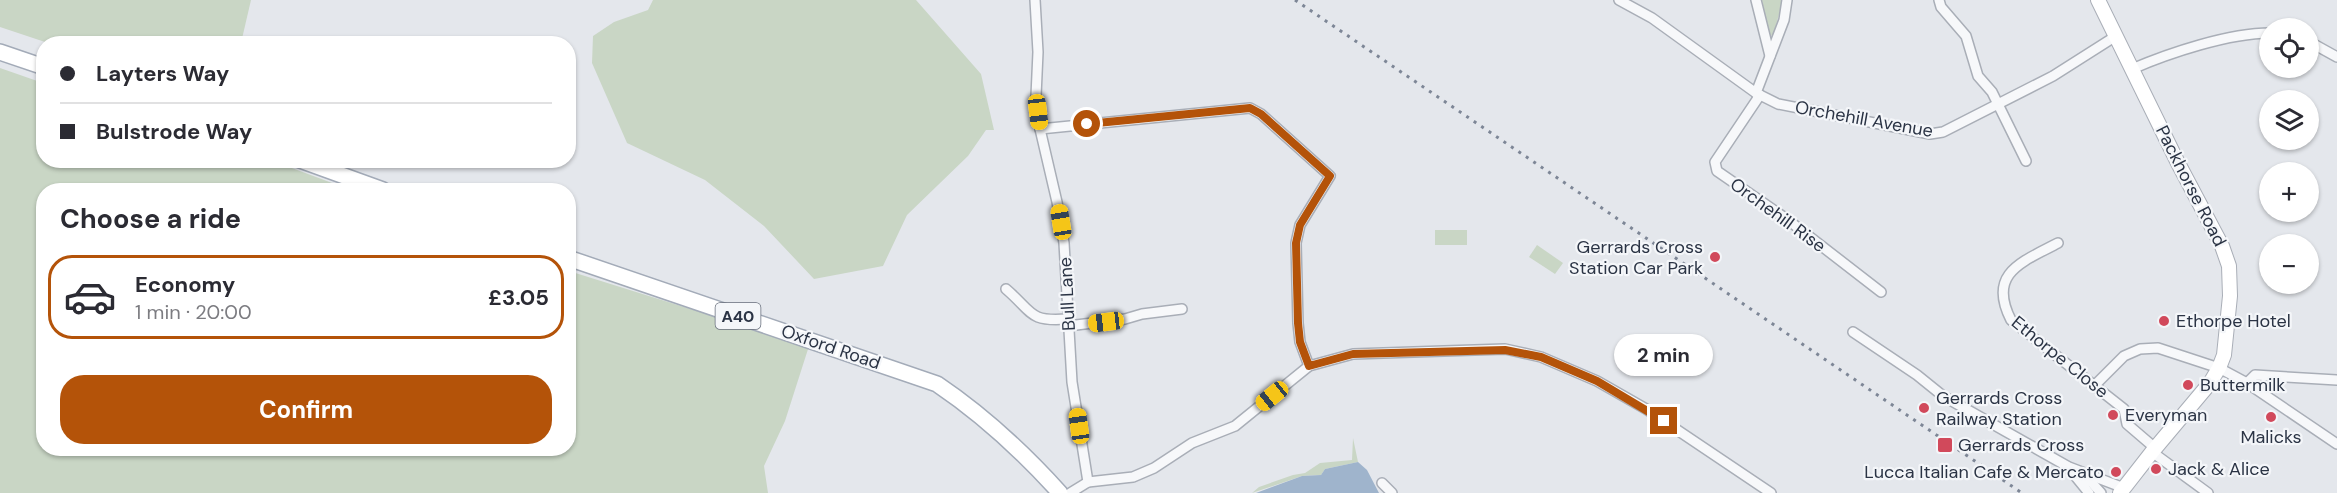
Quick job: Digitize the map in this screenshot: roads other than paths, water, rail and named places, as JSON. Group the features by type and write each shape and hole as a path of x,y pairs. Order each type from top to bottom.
{"main road":[{"name":"Packhorse Road","path":"2098,0 2222,246 2229,266 2228,326 2224,355 2219,368 2210,383 2153,450 2122,491"},
{"path":"0,52 36,65"},
{"path":"322,168 364,183"},
{"name":"Oxford Road","path":"576,261 937,384 992,424 1060,493"}],"street":[{"name":"Bull Lane","path":"1035,0 1038,52 1036,96 1040,129 1058,202 1064,243 1072,382 1088,482"},
{"name":"Orchehill Avenue","path":"1619,0 1652,18 1758,94 1778,104 1930,134 1943,132 2053,76 2116,36"},
{"path":"1756,0 1770,56"},
{"name":"Orchehill Rise","path":"1787,0 1784,20 1758,94 1715,162 1717,171 1788,220 1881,292"},
{"path":"1940,0 1941,7 1966,36 1978,76 1992,92 2026,161"},
{"path":"2132,69 2165,55 2220,41 2259,35"},
{"path":"2319,46 2336,53"},
{"path":"1040,129 1250,108 1261,114 1330,176 1300,225 1296,243 1300,342 1309,366"},
{"name":"Ethorpe Close","path":"2058,243 2010,271 2002,290 2003,305 2011,320 2124,410 2127,424 2153,450 2208,493"},
{"path":"1006,289 1032,314 1045,321 1068,323 1125,319 1142,314 1182,309"},
{"path":"1853,332 1917,375 1943,396 2067,466 2092,483 2101,493"},
{"path":"2094,386 2124,356 2140,349 2158,348 2219,368 2247,382 2337,444"},
{"path":"1070,493 1088,482 1133,477 1154,468 1192,443 1235,426 1309,366 1353,354 1505,350 1541,357 1597,381 1646,409 1771,493"},
{"path":"2247,382 2255,375 2337,380"},
{"path":"2067,466 2122,491"},
{"path":"2067,466 2089,493"},
{"path":"1382,483 1392,493"}],"water":[{"path":"1358,462 1367,470 1379,493 1256,493 1302,476 1321,475 1325,469"}],"railway":[{"path":"1295,0 2022,493"}],"place":[{"name":"Gerrards Cross Station Car Park","path":"1715,257"},
{"name":"Ethorpe Hotel","path":"2164,321"},
{"name":"Buttermilk","path":"2188,385"},
{"name":"Gerrards Cross Railway Station","path":"1924,408"},
{"name":"Everyman","path":"2113,415"},
{"name":"Malicks","path":"2271,417"},
{"name":"Gerrards Cross","path":"1945,445"},
{"name":"Jack & Alice","path":"2156,469"},
{"name":"Lucca Italian Cafe & Mercato","path":"2116,472"}]}
